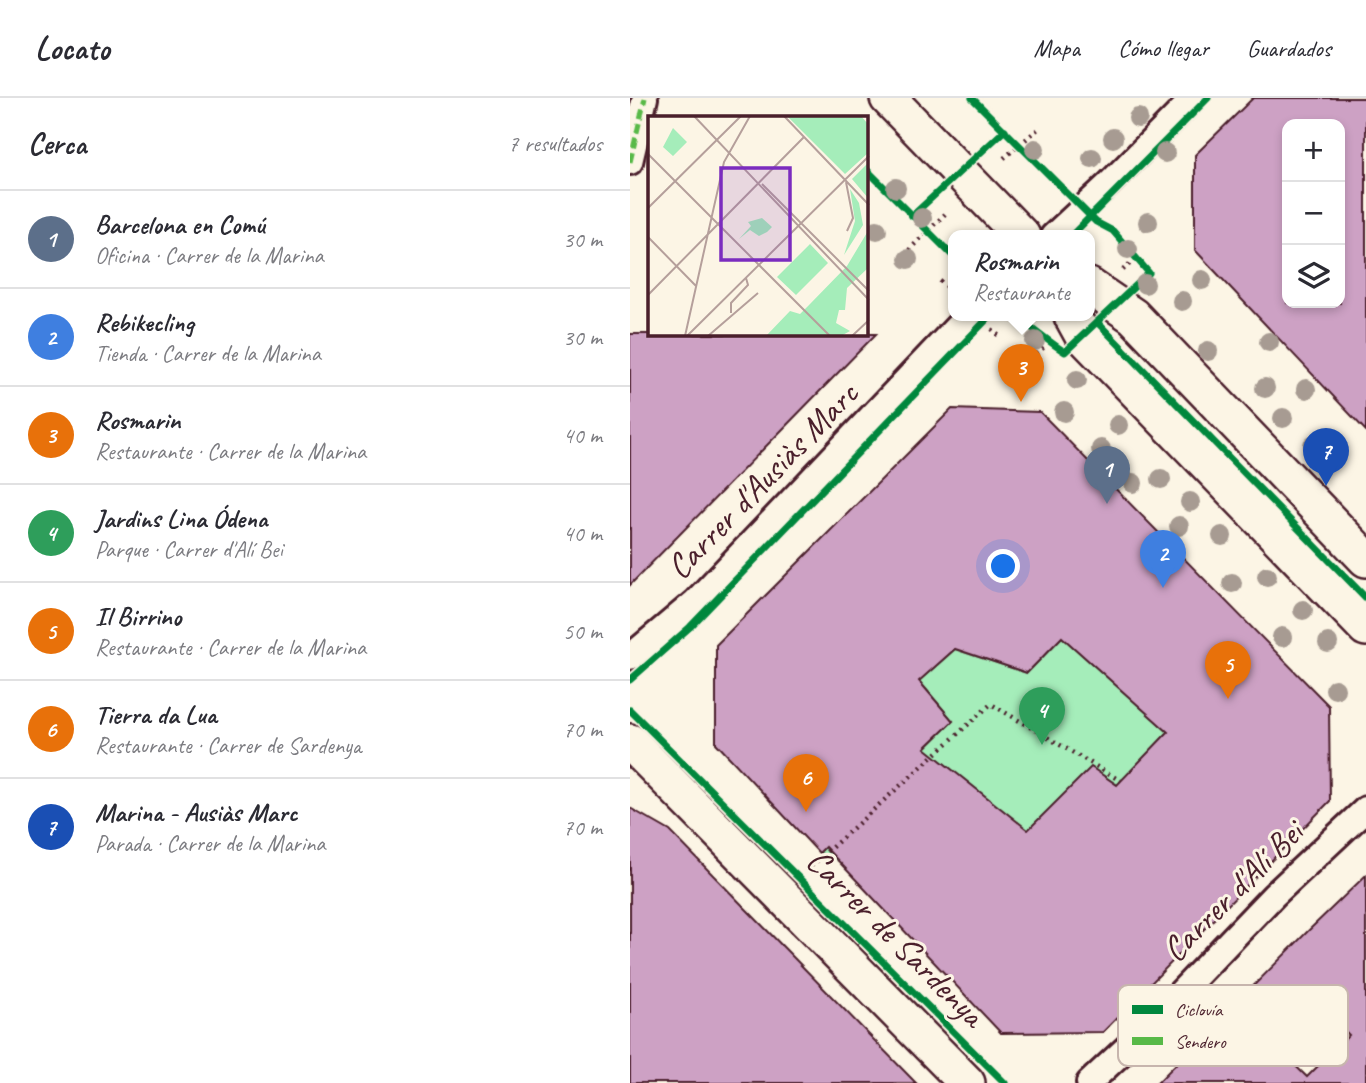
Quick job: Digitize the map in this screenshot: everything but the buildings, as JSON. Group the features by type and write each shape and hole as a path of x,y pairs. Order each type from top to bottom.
{"street":[{"path":"630,162 645,98"},
{"path":"888,98 1015,230"},
{"path":"1059,230 1194,98"},
{"path":"1095,290 1133,316 1366,559"},
{"name":"Carrer d'Ausiàs Marc","path":"630,657 695,602 978,321"},
{"path":"1064,333 1366,628"},
{"name":"Carrer de Sardenya","path":"630,742 967,1083"},
{"name":"Carrer d'Alí Bei","path":"1188,985 1274,895 1366,809"},
{"name":"Carrer d'Alí Bei","path":"1089,1083 1118,1056"}],"path":[{"path":"1004,158 1038,129"},
{"path":"1012,137 1026,152"},
{"path":"909,250 945,214"},
{"path":"920,223 936,239"},
{"path":"1129,252 1142,266"},
{"path":"940,281 948,287"},
{"path":"978,321 1000,337"},
{"path":"1039,334 1064,333"},
{"path":"1032,359 1064,333"},
{"path":"811,866 991,704 1121,780"}],"green space":[{"path":"1062,637 1168,732 1118,785 1091,768 1028,830 839,861 819,853 953,721 919,681 955,649 1027,673"}],"marked path":[{"path":"630,162 645,98"}],"cycle path":[{"path":"972,98 1096,222 1113,231 1149,273 1065,352 1022,321"},
{"path":"1077,230 1208,98"},
{"path":"912,216 1005,130"},
{"path":"868,171 948,251"},
{"path":"630,680 690,627 985,321"},
{"path":"1097,322 1366,598"},
{"path":"630,710 1005,1083"}],"place":[{"name":"Rosmarin","path":"1021,402"},
{"name":"Marina - Ausiàs Marc","path":"1326,486"},
{"name":"Barcelona en Comú","path":"1107,504"},
{"name":"Rebikecling","path":"1163,588"},
{"name":"Il Birrino","path":"1228,699"},
{"name":"Jardins Lina Ódena","path":"1042,745"},
{"name":"Tierra da Lua","path":"806,812"}]}
